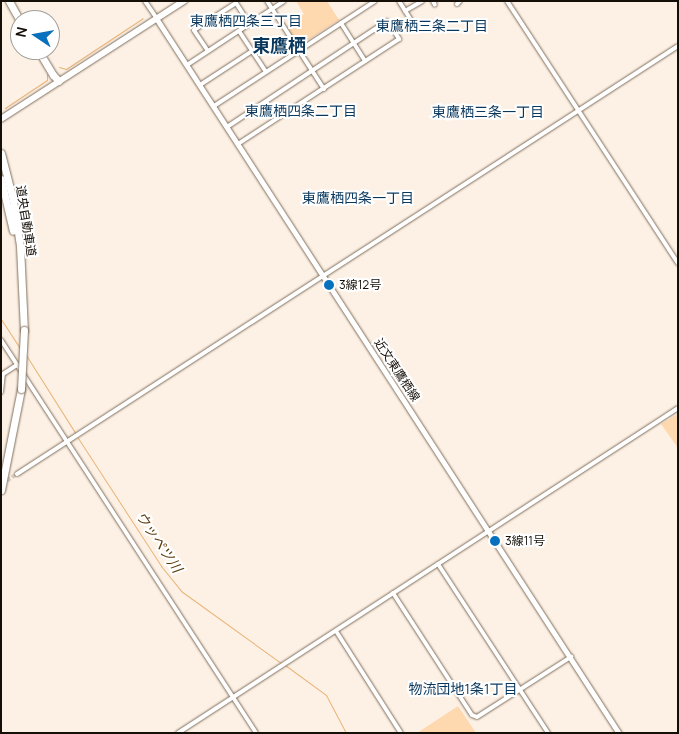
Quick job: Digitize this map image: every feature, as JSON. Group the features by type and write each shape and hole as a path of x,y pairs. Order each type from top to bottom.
{"highway":[{"path":"44,60 53,75 60,81"},
{"path":"48,60 60,81"},
{"name":"道央自動車道","path":"1,153 13,200 24,293 21,389 1,490"},
{"name":"道央自動車道","path":"1,179 24,293"}],"main road":[{"path":"1,119 184,1"}],"street":[{"path":"145,1 157,19"},
{"path":"267,1 324,88"},
{"path":"187,65 284,1"},
{"path":"214,106 376,1"},
{"path":"399,1 411,20"},
{"path":"405,12 422,1"},
{"path":"508,1 678,264"},
{"path":"208,51 194,30 236,3 249,24"},
{"name":"近文東鷹栖線","path":"157,19 619,733"},
{"path":"227,127 387,21 399,39 238,144"},
{"path":"341,23 365,62"},
{"path":"239,30 266,72"},
{"path":"17,474 678,46"},
{"path":"200,85 252,51"},
{"path":"1,340 256,733"},
{"path":"1,392 3,374 17,364"},
{"path":"178,733 678,408"},
{"path":"438,564 548,733"},
{"path":"393,593 472,715 477,717 570,657"},
{"path":"336,631 401,733"}],"shaded area":[{"path":"296,1 327,1 339,20 299,46 286,27 304,14"},
{"path":"678,414 678,448 661,424"},
{"path":"458,706 476,733 417,733"}],"waterway":[{"name":"ウッペツ川","path":"59,67 66,69 143,18"},
{"name":"ウッペツ川","path":"5,108 47,80 47,74"},
{"name":"ウッペツ川","path":"1,319 20,348"},
{"name":"ウッペツ川","path":"26,355 76,434"},
{"name":"ウッペツ川","path":"78,438 161,566 181,591 281,663"},
{"name":"ウッペツ川","path":"285,665 326,695 346,733"}],"tunnel":[{"path":"2,484 17,474"}],"place":[{"name":"3線12号","path":"329,285"},
{"name":"3線11号","path":"495,541"}],"district":[{"name":"東鷹栖四条三丁目","path":"246,21"},
{"name":"東鷹栖三条二丁目","path":"432,26"},
{"name":"東鷹栖","path":"279,45"},
{"name":"東鷹栖四条二丁目","path":"301,111"},
{"name":"東鷹栖三条一丁目","path":"488,112"},
{"name":"東鷹栖四条一丁目","path":"358,198"},
{"name":"物流団地1条1丁目","path":"463,689"}]}
